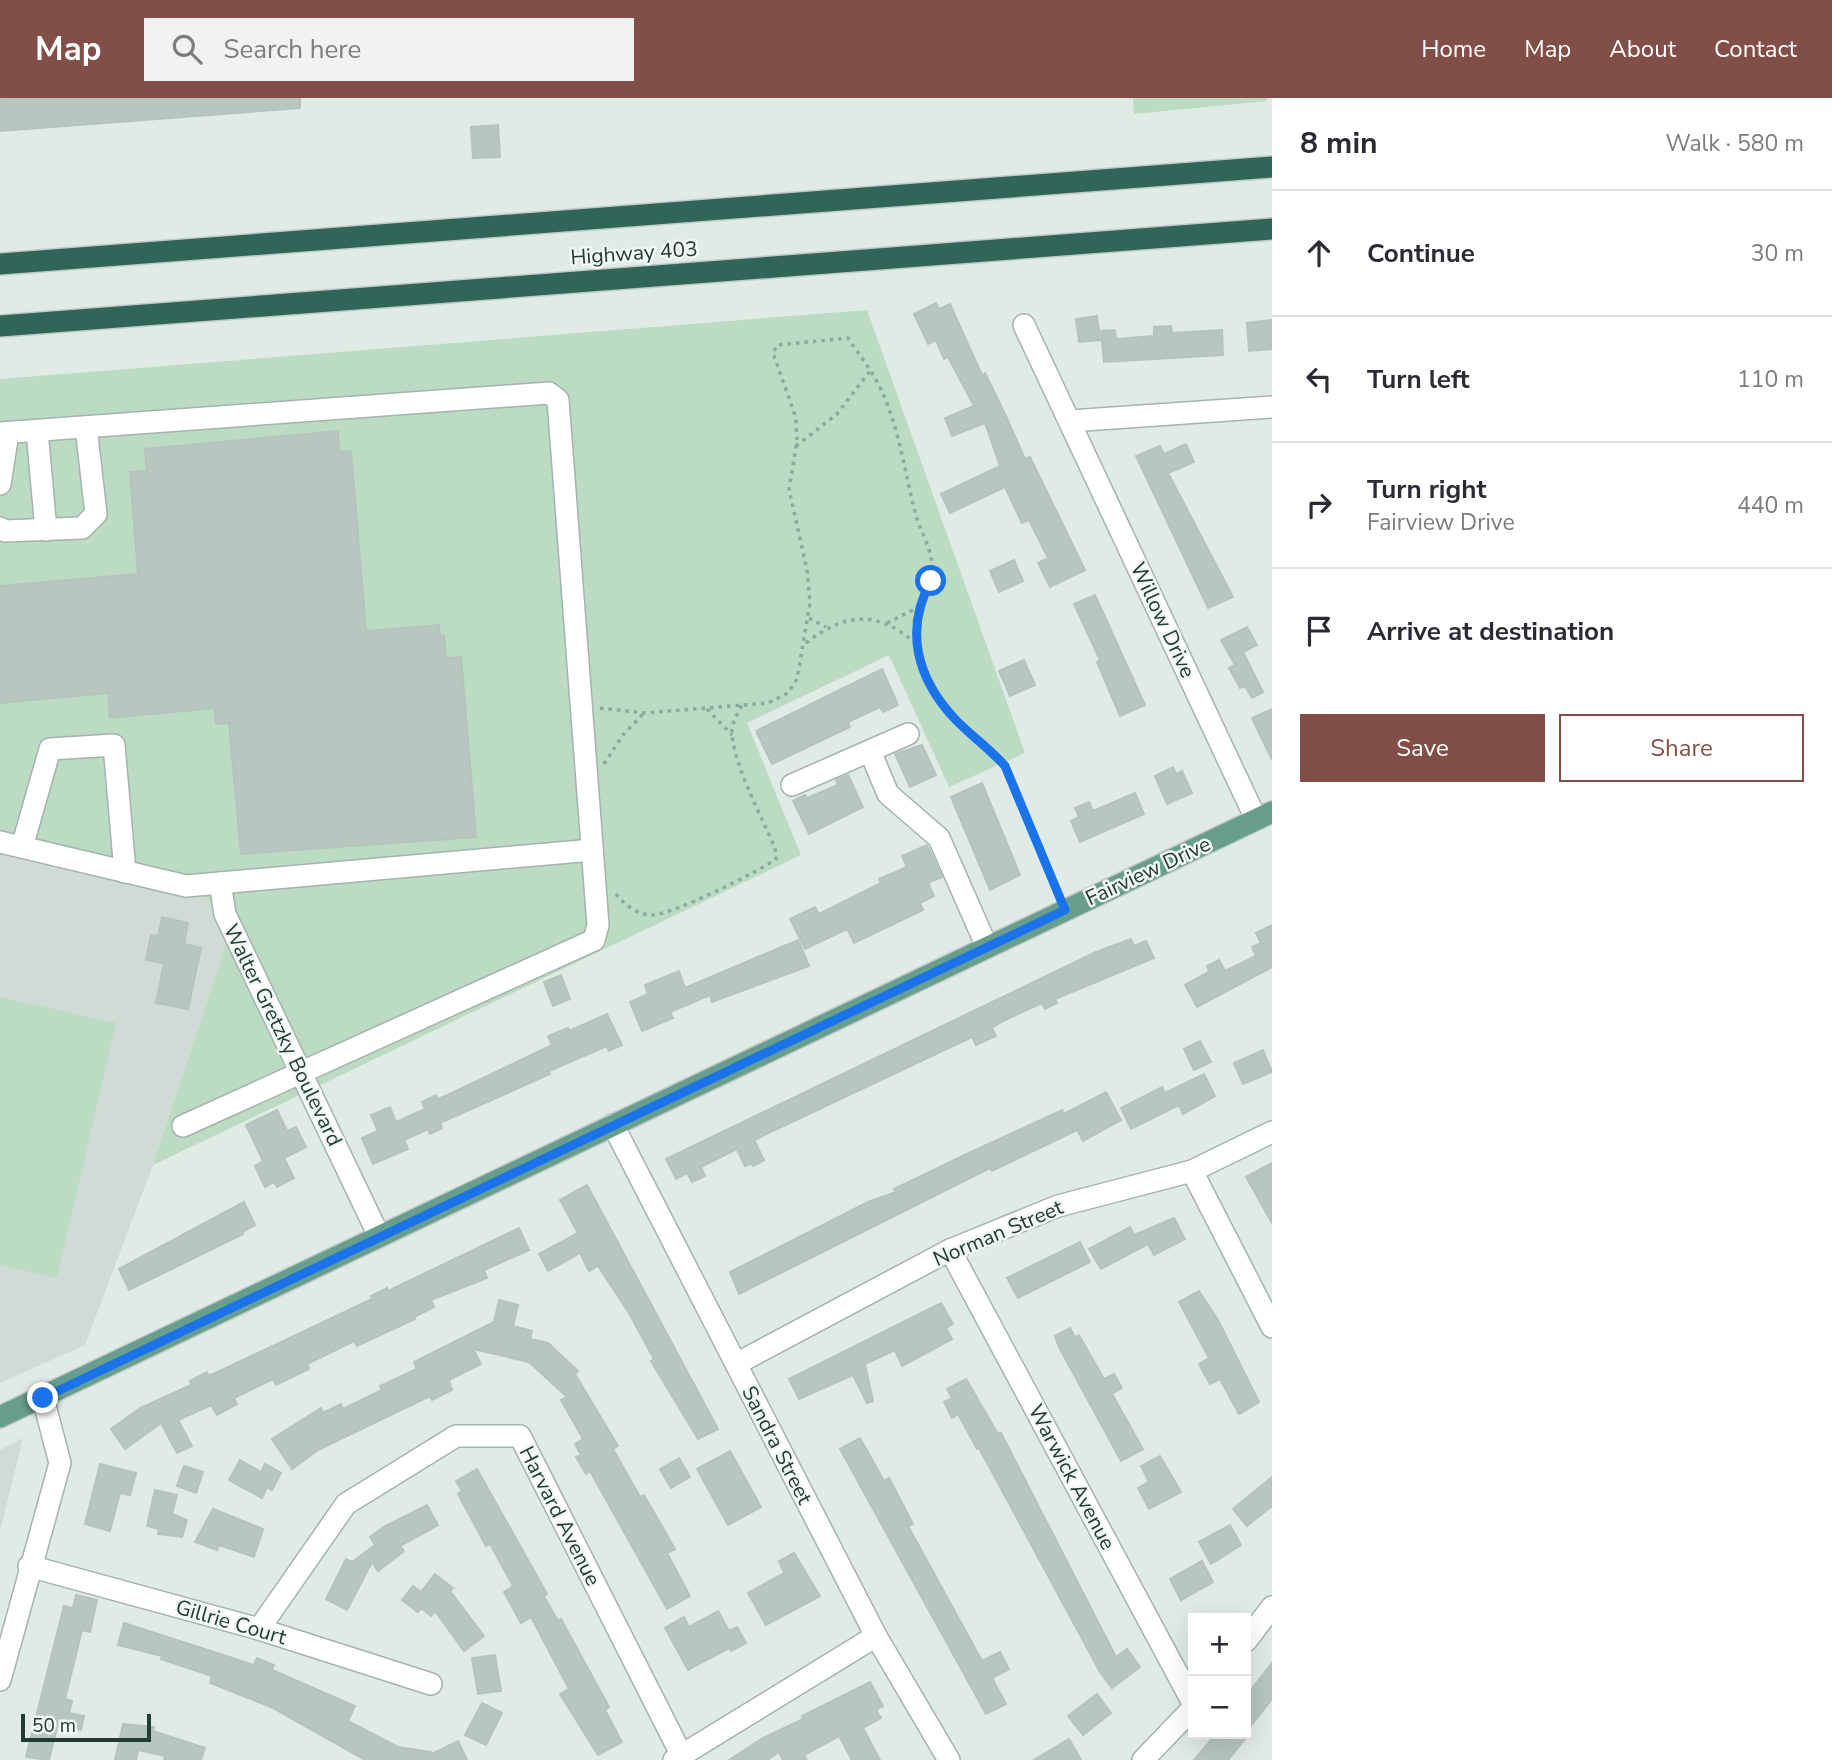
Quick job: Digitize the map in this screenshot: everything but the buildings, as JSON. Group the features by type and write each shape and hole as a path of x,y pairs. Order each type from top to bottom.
{"highway":[{"name":"Highway 403","path":"0,264 1272,167"},
{"name":"Highway 403","path":"0,326 1272,231"}],"main road":[{"name":"Fairview Drive","path":"0,1417 1264,815"}],"street":[{"name":"Willow Drive","path":"1024,325 1264,815"},
{"path":"0,484 4,433 549,393 558,400 598,925 594,940 183,1126"},
{"path":"1070,421 1272,407"},
{"path":"0,528 5,531 82,528 96,514 86,427"},
{"path":"37,431 46,530"},
{"path":"792,785 908,734"},
{"path":"22,847 50,749 114,745 125,872"},
{"path":"870,751 888,794 939,838 987,947"},
{"path":"0,842 186,886 592,850"},
{"name":"Walter Gretzky Boulevard","path":"220,883 225,914 379,1236"},
{"name":"Sandra Street","path":"613,1125 876,1636 948,1760"},
{"name":"Norman Street","path":"736,1364 950,1250 1058,1206 1192,1171 1272,1132"},
{"path":"1192,1171 1272,1327"},
{"name":"Warwick Avenue","path":"950,1250 1188,1697"},
{"path":"0,1681 29,1566 60,1463 43,1398"},
{"name":"Harvard Avenue","path":"259,1629 346,1504 456,1436 520,1436 678,1757"},
{"name":"Gillrie Court","path":"29,1566 259,1629 431,1684"},
{"path":"1251,1634 1272,1607"},
{"path":"678,1757 876,1636"},
{"path":"1143,1760 1188,1711"}],"path":[{"path":"595,707 644,713 768,703 788,693 797,680 809,618 807,570 789,489 796,446 796,418 774,364 773,353 777,345 848,338 882,392 932,559 931,581 919,607 915,643 919,659 942,705 992,750 1005,766 1065,910"},
{"path":"796,446 837,414 870,371"},
{"path":"887,623 919,607"},
{"path":"809,618 826,627"},
{"path":"804,645 826,627 844,621 887,623 897,627 915,643"},
{"path":"610,886 627,906 640,913 665,913 776,859 775,848 738,758 732,735 733,722 742,705"},
{"path":"705,708 732,735"},
{"path":"601,768 624,735 644,713"}],"shaded area":[{"path":"0,830 175,878 235,917 153,1165 85,1345 0,1383"},
{"path":"23,1438 0,1531 0,1450"}],"green space":[{"path":"1133,98 1267,98 1267,101 1134,114"},
{"path":"867,310 1025,753 949,787 889,655 747,723 801,855 153,1165 235,917 175,878 0,830 0,379"},
{"path":"0,997 116,1023 57,1278 0,1265"}],"route":[{"path":"43,1398 1065,910 1005,766 992,750 942,705 919,659 915,643 916,625 919,607 931,581"}]}
